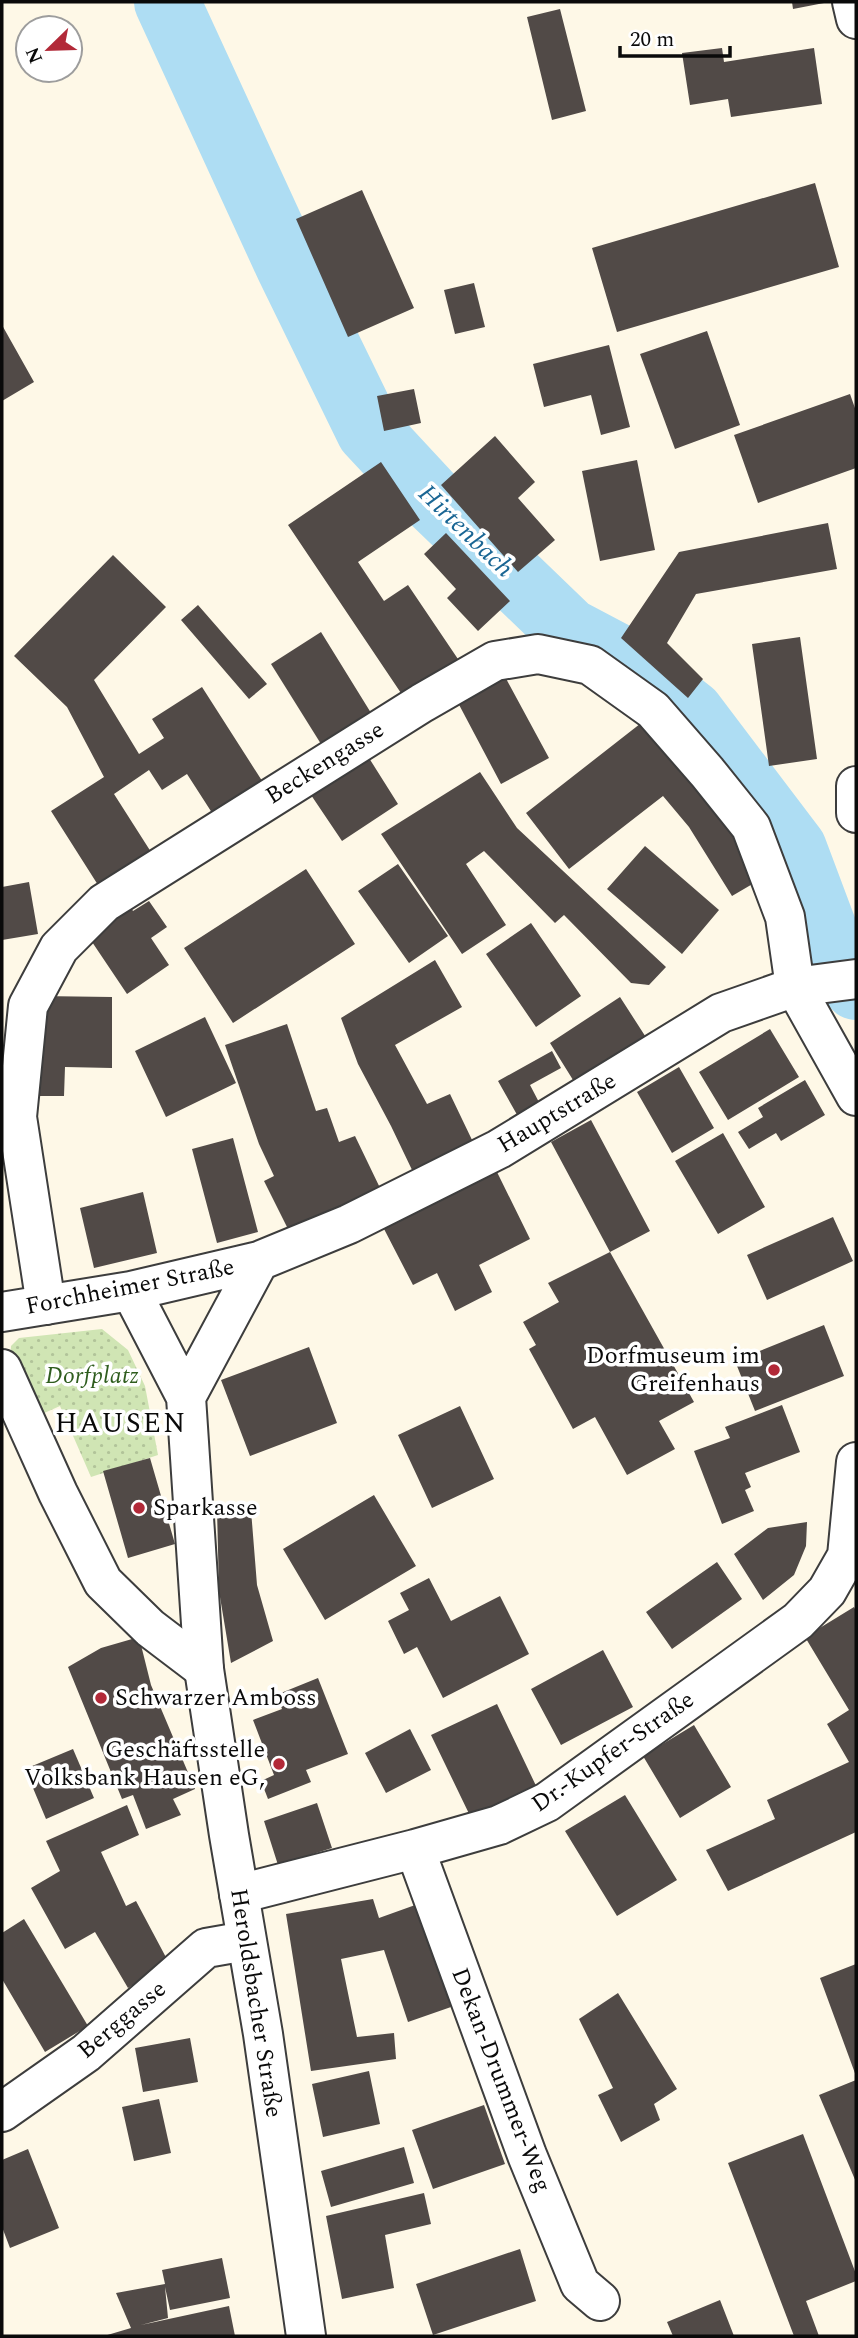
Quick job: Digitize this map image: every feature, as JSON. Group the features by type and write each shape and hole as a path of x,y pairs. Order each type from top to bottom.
{"street":[{"path":"852,2 856,19"},
{"name":"Beckengasse","path":"46,1305 17,1117 28,1006 59,948 104,903 422,703 495,661 538,654 590,665 653,710 751,827 785,917 824,983"},
{"path":"856,786 856,813"},
{"path":"824,983 856,1096"},
{"name":"Hauptstraße","path":"259,1261 349,1224 499,1149 721,1013 824,983"},
{"path":"186,1397 259,1261"},
{"name":"Forchheimer Straße","path":"2,1312 131,1292 259,1261"},
{"name":"Heroldsbacher Straße","path":"131,1292 186,1397 204,1669 262,2034 306,2336"},
{"path":"2,1369 58,1493 103,1582 150,1628 204,1669"},
{"name":"Dr.-Kupfer-Straße","path":"239,1894 499,1825 547,1802 798,1620 827,1591 852,1558 856,1462"},
{"name":"Dekan-Drummer-Weg","path":"415,1849 543,2194 580,2284 600,2301"},
{"name":"Berggasse","path":"2,2112 86,2053 206,1948 246,1941"}],"green space":[{"name":"Dorfplatz","path":"102,1329 128,1350 145,1386 158,1455 91,1477 60,1406 33,1418 10,1363 11,1346 19,1338"}],"building":[{"path":"792,2 824,2 824,3 793,9"},
{"path":"560,9 586,111 552,120 527,17"},
{"path":"722,48 724,62 814,48 822,104 731,117 728,99 690,105 682,53"},
{"path":"815,183 839,267 617,332 592,248"},
{"path":"362,190 414,308 348,337 296,219"},
{"path":"474,283 485,327 455,334 444,290"},
{"path":"2,325 34,382 2,401"},
{"path":"707,331 740,425 675,449 640,354"},
{"path":"609,345 630,427 601,435 591,395 544,407 533,364"},
{"path":"414,389 421,423 384,431 377,396"},
{"path":"850,394 856,411 856,468 758,503 734,435"},
{"path":"495,436 535,482 518,498 555,540 518,572 441,485"},
{"path":"637,460 655,550 600,561 582,471"},
{"path":"381,462 420,520 358,562 384,601 408,585 462,665 407,702 288,525"},
{"path":"828,523 837,569 696,594 667,643 703,679 688,698 621,638 679,552"},
{"path":"446,533 510,601 478,631 447,598 456,589 424,554"},
{"path":"113,555 166,607 94,680 139,754 164,738 152,719 202,687 266,787 216,819 187,774 162,790 149,770 114,794 151,852 98,885 51,811 104,777 67,707 14,656"},
{"path":"198,605 267,684 249,699 181,620"},
{"path":"321,632 376,721 326,752 271,664"},
{"path":"800,637 817,759 769,766 752,644"},
{"path":"503,673 549,758 501,784 456,699"},
{"path":"645,720 703,782 761,879 732,896 689,827 663,796 569,869 526,813"},
{"path":"369,758 398,804 342,841 311,795"},
{"path":"480,772 517,828 666,967 649,985 631,983 564,915 555,923 484,851 466,864 506,925 462,954 381,834"},
{"path":"645,846 719,910 682,954 607,889"},
{"path":"398,864 448,936 409,963 358,891"},
{"path":"306,869 355,944 233,1023 184,948"},
{"path":"29,882 38,934 2,940 2,887"},
{"path":"127,901 133,911 149,901 167,927 151,938 169,965 127,994 84,930"},
{"path":"531,923 581,996 536,1027 486,954"},
{"path":"435,960 462,1007 395,1045 427,1104 450,1094 473,1142 413,1172 358,1064 341,1018"},
{"path":"40,996 112,997 112,1068 65,1067 64,1096 39,1096"},
{"path":"620,997 649,1042 578,1088 550,1043"},
{"path":"205,1017 236,1083 166,1117 135,1051"},
{"path":"287,1024 316,1111 327,1108 339,1142 355,1136 381,1190 292,1237 264,1181 274,1176 259,1144 225,1045"},
{"path":"770,1029 799,1077 728,1120 699,1072"},
{"path":"552,1051 561,1068 530,1085 542,1108 520,1120 498,1081"},
{"path":"679,1067 714,1128 672,1153 637,1092"},
{"path":"805,1080 825,1115 781,1141 776,1133 749,1149 738,1132 763,1117 758,1108"},
{"path":"591,1120 650,1231 610,1252 551,1142"},
{"path":"723,1133 765,1207 718,1234 675,1161"},
{"path":"233,1138 258,1232 217,1243 192,1149"},
{"path":"496,1170 530,1239 479,1265 492,1292 455,1311 437,1273 413,1285 383,1227"},
{"path":"143,1192 157,1253 94,1268 80,1208"},
{"path":"833,1217 853,1261 767,1300 747,1255"},
{"path":"610,1252 694,1402 659,1421 675,1449 627,1475 595,1417 573,1429 529,1349 536,1345 523,1322 559,1302 548,1283"},
{"path":"824,1325 844,1376 755,1411 735,1361"},
{"path":"309,1347 337,1423 250,1456 221,1380"},
{"path":"782,1405 800,1452 745,1473 751,1487 745,1490 754,1511 722,1524 694,1451 730,1438 725,1427"},
{"path":"460,1406 494,1479 432,1508 398,1435"},
{"name":"Sparkasse","path":"150,1458 175,1544 128,1558 103,1471"},
{"path":"374,1495 416,1566 325,1620 283,1549"},
{"path":"217,1509 251,1510 257,1585 273,1641 231,1663 219,1591"},
{"path":"807,1522 806,1546 794,1575 763,1600 734,1554 768,1528"},
{"path":"717,1562 742,1599 672,1649 646,1612"},
{"path":"429,1578 451,1621 500,1596 529,1654 443,1698 417,1647 404,1654 388,1621 409,1610 400,1593"},
{"path":"854,1607 856,1832 728,1891 706,1850 775,1819 767,1800 849,1762 827,1724 849,1710 805,1637"},
{"path":"139,1637 151,1685 195,1789 173,1799 181,1815 146,1829 133,1795 122,1799 68,1667 101,1648"},
{"path":"603,1650 633,1707 561,1745 531,1689"},
{"path":"318,1678 348,1754 306,1770 311,1782 268,1799 261,1781 274,1775 253,1720 282,1709 276,1695"},
{"path":"497,1704 539,1792 474,1824 431,1735"},
{"path":"694,1725 731,1787 680,1818 643,1756"},
{"path":"410,1729 431,1770 386,1793 365,1753"},
{"path":"73,1749 94,1798 46,1819 25,1769"},
{"path":"625,1795 677,1880 617,1916 565,1831"},
{"path":"317,1803 332,1848 278,1865 264,1821"},
{"path":"127,1805 139,1835 101,1852 126,1906 136,1901 169,1963 128,1988 95,1932 65,1949 31,1888 60,1871 46,1841"},
{"path":"373,1899 379,1918 418,1904 451,2007 408,2022 384,1950 341,1959 357,2037 394,2033 396,2059 311,2071 286,1914"},
{"path":"24,1919 88,2026 45,2052 2,1979 2,1933"},
{"path":"856,1964 856,2076 820,1978"},
{"path":"618,1993 677,2089 654,2104 660,2120 621,2142 598,2095 613,2088 579,2019"},
{"path":"190,2038 198,2082 143,2092 135,2048"},
{"path":"369,2071 380,2124 323,2137 312,2084"},
{"path":"856,2080 856,2182 819,2095"},
{"path":"159,2099 171,2153 134,2161 122,2107"},
{"path":"484,2105 505,2164 433,2189 412,2130"},
{"path":"803,2134 856,2274 856,2281 806,2301 819,2336 794,2336 728,2163"},
{"path":"404,2147 414,2183 331,2207 321,2171"},
{"path":"28,2149 59,2228 10,2248 2,2227 2,2160"},
{"path":"424,2193 431,2224 385,2235 394,2288 342,2299 326,2216"},
{"path":"520,2249 536,2301 433,2335 416,2284"},
{"path":"222,2258 230,2298 170,2310 165,2287 168,2318 141,2325 229,2306 235,2336 104,2336 131,2328 116,2293 165,2284 162,2270"},
{"path":"720,2300 734,2336 673,2336 667,2322"}],"waterway":[{"name":"Hirtenbach","path":"167,2 288,265 369,431 434,501 569,631 622,659 691,713 794,849 830,945 856,987"}],"place":[{"name":"Dorfmuseum im Greifenhaus","path":"774,1370"},
{"name":"Sparkasse","path":"139,1508"},
{"name":"Schwarzer Amboss","path":"101,1698"},
{"name":"Geschäftsstelle Volksbank Hausen eG,","path":"279,1764"}],"district":[{"name":"HAUSEN","path":"121,1423"}]}
